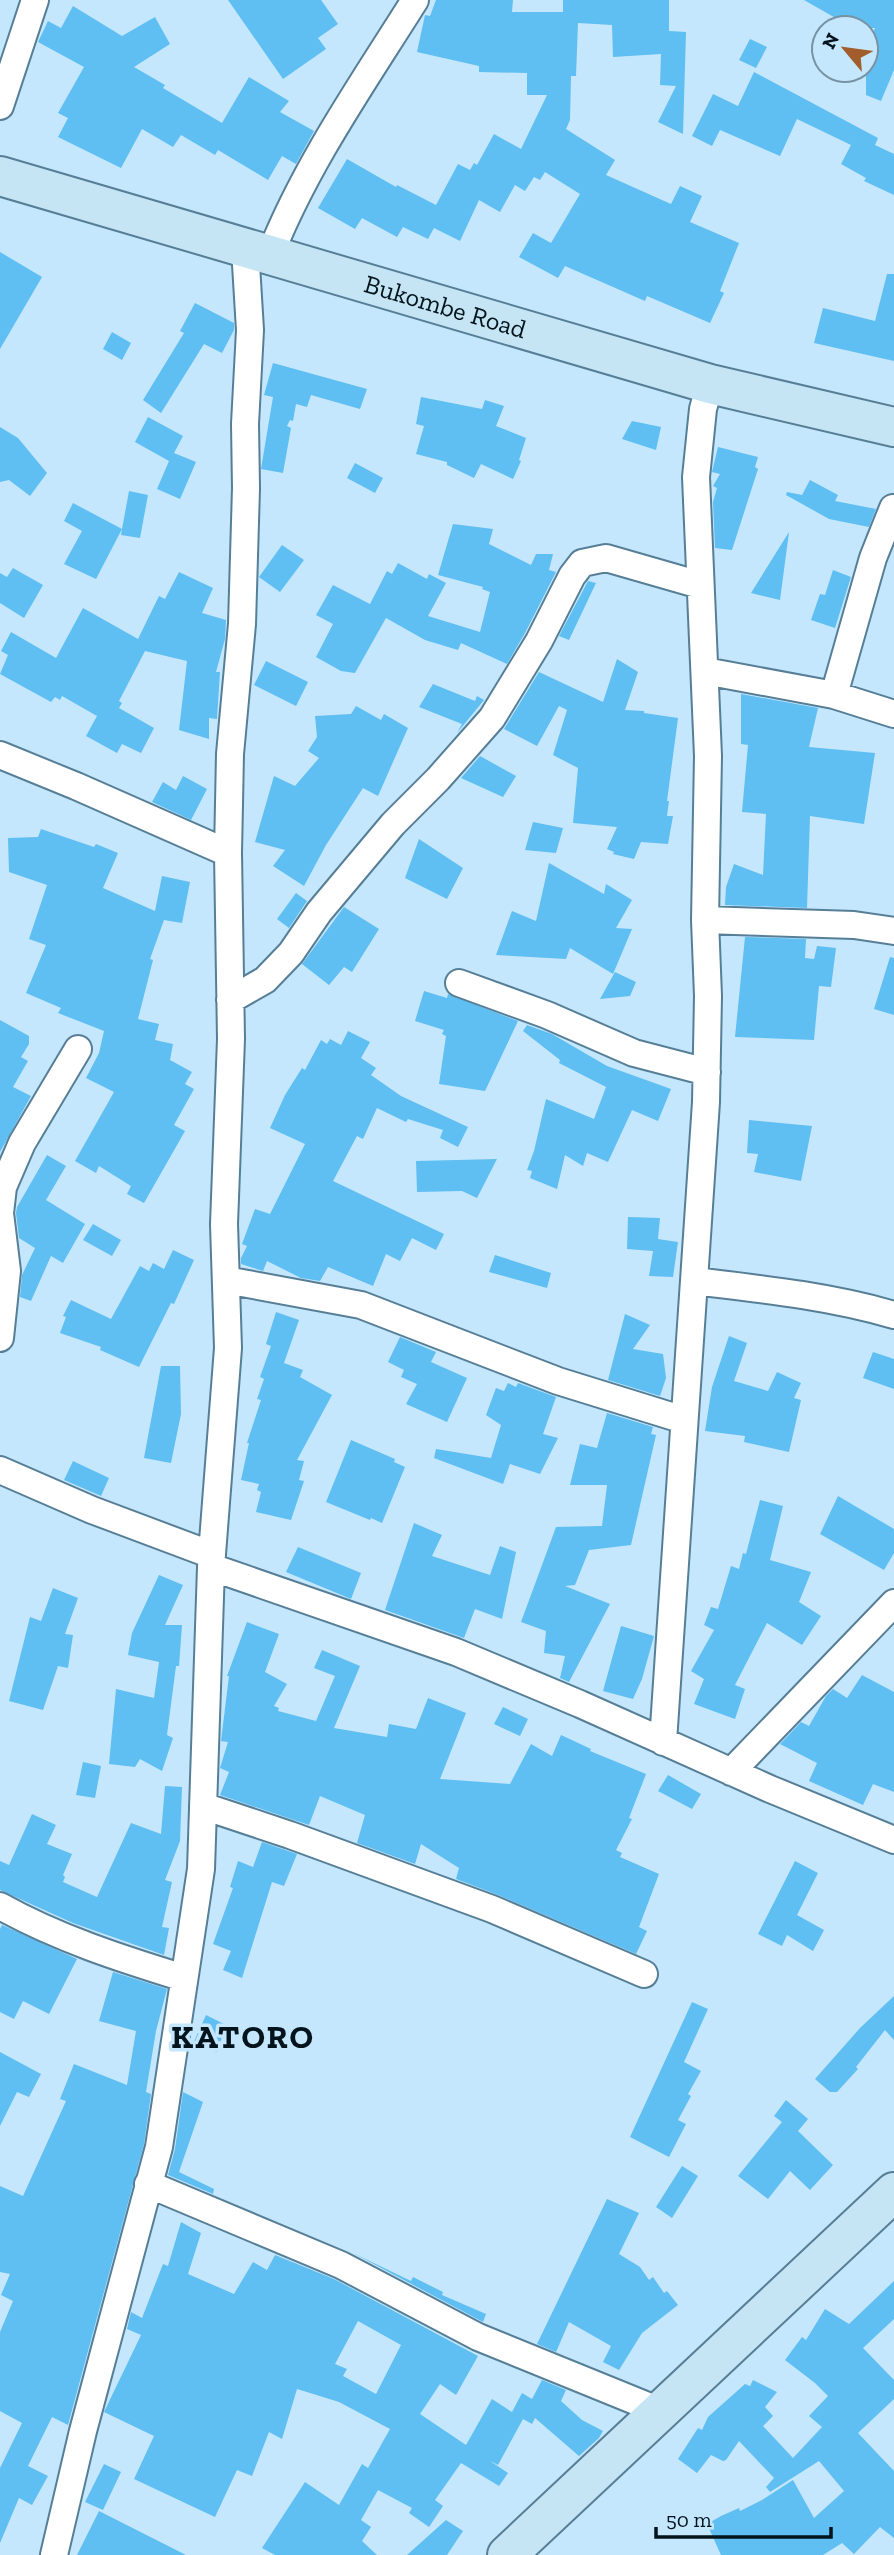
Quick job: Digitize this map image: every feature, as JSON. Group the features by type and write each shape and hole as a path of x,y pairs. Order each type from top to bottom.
{"main road":[{"name":"Bukombe Road","path":"0,176 710,384 894,427"},
{"path":"506,2555 894,2192"}],"street":[{"path":"0,106 36,0"},
{"path":"54,2555 83,2431 159,2147 201,1869 212,1561 228,1348 224,1224 230,1000 230,754 242,624 246,502 245,424 258,251 288,211 311,166 415,0"},
{"path":"663,1742 707,1072 705,920 708,756 696,477 703,409 710,384"},
{"path":"834,695 873,558 893,508"},
{"path":"230,1000 265,980 291,953 319,912 394,824 492,718 539,641 572,576 582,563 606,558 700,585"},
{"path":"705,671 834,695 894,714"},
{"path":"0,755 228,853"},
{"path":"705,920 831,924 894,931"},
{"path":"459,983 547,1015 634,1053 707,1072"},
{"path":"0,1338 7,1271 0,1213 3,1187 22,1143 78,1049"},
{"path":"226,1280 361,1306 558,1381 684,1420"},
{"path":"694,1281 774,1290 894,1315"},
{"path":"0,1470 212,1561 456,1652 730,1772 894,1840"},
{"path":"730,1772 894,1603"},
{"path":"203,1806 492,1909 644,1974"},
{"path":"0,1906 36,1926 122,1959 184,1978"},
{"path":"148,2184 341,2265 478,2337 660,2411"}],"building":[{"path":"228,0 321,0 338,24 318,38 326,49 283,79"},
{"path":"436,0 513,0 512,12 563,12 563,0 669,0 669,31 686,32 683,134 658,122 676,86 660,85 661,54 613,57 612,25 578,23 576,76 571,76 570,120 566,129 615,160 606,175 671,204 680,186 702,196 690,222 739,243 720,291 724,293 710,323 647,296 645,301 565,266 558,278 519,257 533,233 551,243 580,194 545,172 540,180 534,177 525,191 515,185 500,212 479,200 460,241 434,228 428,239 403,227 397,237 362,218 355,229 318,208 347,159 396,187 397,185 436,205 458,164 470,170 474,163 477,165 494,134 521,149 547,95 527,95 527,73 479,72 479,66 417,52 425,15 430,16"},
{"path":"804,0 894,0 894,70 881,101 866,95 866,84 880,84 880,14 828,14"},
{"path":"73,6 122,36 155,17 170,44 134,67 165,85 163,88 222,123 249,77 289,101 280,112 314,131 296,164 282,156 268,180 218,150 215,155 181,135 173,147 142,129 121,168 58,137 68,118 58,113 84,67 38,42 48,21 61,28"},
{"path":"750,39 767,47 756,68 739,60"},
{"path":"754,72 878,138 875,145 894,154 894,195 864,181 866,178 841,164 851,145 797,119 780,156 720,130 712,146 692,136 713,94 738,106"},
{"path":"0,252 42,277 0,349"},
{"path":"887,274 894,274 894,361 814,343 823,308 875,321"},
{"path":"195,303 234,323 234,330 222,353 204,344 161,413 143,400 184,333 180,331"},
{"path":"112,332 131,343 122,360 103,349"},
{"path":"273,363 367,389 360,409 311,395 307,407 296,404 293,421 290,420 287,426 291,428 283,473 261,469 273,397 264,395"},
{"path":"421,397 482,409 485,400 504,406 496,426 526,438 519,460 521,461 513,479 481,464 474,478 447,465 447,462 416,454 424,426 416,424"},
{"path":"148,417 183,436 174,453 196,462 180,499 157,489 169,461 135,442"},
{"path":"632,421 661,427 656,450 622,439"},
{"path":"0,427 18,438 47,473 30,496 9,480 0,482"},
{"path":"718,447 758,457 755,467 758,469 732,550 715,548 713,502 717,488 713,486 720,474 712,472"},
{"path":"355,463 383,478 375,493 347,478"},
{"path":"810,480 838,495 835,501 876,509 869,527 829,519 786,495 787,492 802,495"},
{"path":"129,491 148,495 140,538 121,535"},
{"path":"73,503 122,529 96,579 64,564 82,531 64,521"},
{"path":"453,524 493,529 489,544 531,565 536,554 553,554 549,570 556,572 507,664 461,643 458,650 425,640 386,618 355,673 341,671 316,657 333,624 316,615 333,585 370,604 387,571 392,574 398,563 427,579 429,574 446,583 428,616 480,632 490,592 482,589 483,587 438,575"},
{"path":"789,532 780,600 751,593"},
{"path":"282,545 304,560 280,592 259,577"},
{"path":"13,568 43,585 24,618 0,603 0,573 7,577"},
{"path":"833,570 851,577 835,628 811,620 820,594 825,595"},
{"path":"179,572 213,588 202,613 226,620 225,639 216,672 220,672 217,719 209,718 209,739 179,730 187,661 145,651 119,701 122,703 119,708 154,728 141,753 122,744 117,753 86,736 97,716 62,696 60,700 55,697 51,702 0,674 8,655 1,651 11,632 56,658 83,608 138,639 159,596 165,599"},
{"path":"588,581 596,583 569,640 559,636"},
{"path":"617,659 638,672 625,710 678,718 667,801 667,816 673,816 668,844 641,842 634,859 613,854 614,852 607,849 617,827 573,823 578,768 553,755 567,710 559,706 537,746 504,729 539,672 603,702"},
{"path":"266,661 308,682 296,706 254,685"},
{"path":"433,684 475,701 477,696 484,700 457,733 462,724 419,707"},
{"path":"741,694 818,708 809,747 875,753 864,824 810,816 807,908 725,905 726,887 734,864 763,875 766,814 742,812 748,745 741,744"},
{"path":"356,706 381,720 384,714 408,728 378,796 363,788 326,845 304,886 273,866 285,850 255,842 274,776 295,786 319,758 308,751 317,737 315,716 351,714"},
{"path":"480,756 516,776 503,797 461,778"},
{"path":"183,776 207,789 191,820 152,802 163,782 176,790"},
{"path":"533,822 563,828 556,853 525,850"},
{"path":"41,829 118,853 103,888 155,911 162,876 190,882 182,923 164,920 150,959 153,960 138,1019 159,1024 155,1040 173,1044 170,1060 192,1072 185,1084 194,1089 174,1125 185,1131 144,1203 127,1194 131,1186 99,1166 96,1173 75,1161 114,1092 86,1078 99,1053 104,1031 58,1013 61,1008 26,993 46,945 29,939 47,885 9,872 8,838 38,837"},
{"path":"419,839 463,868 447,899 405,878"},
{"path":"549,863 604,894 606,884 632,900 616,928 632,929 613,974 570,948 566,959 496,955 512,911 536,921"},
{"path":"296,893 307,901 289,928 277,919"},
{"path":"344,907 379,929 352,972 344,967 329,985 302,964"},
{"path":"745,937 806,939 805,958 814,959 817,946 836,948 831,987 819,986 814,1040 735,1037"},
{"path":"890,957 894,958 894,1015 874,1009"},
{"path":"615,972 636,982 630,996 600,999"},
{"path":"424,991 447,998 448,994 518,1021 485,1091 439,1084 446,1036 442,1034 444,1030 415,1021"},
{"path":"0,1020 29,1036 29,1044 21,1057 28,1061 13,1087 31,1096 0,1152"},
{"path":"527,1025 552,1034 607,1066 671,1089 658,1121 632,1110 608,1162 587,1153 583,1166 565,1155 557,1189 530,1178 532,1171 527,1170 546,1099 594,1119 606,1087 559,1063 560,1060 523,1031"},
{"path":"348,1031 370,1042 361,1058 376,1068 371,1075 401,1096 468,1127 458,1147 440,1138 443,1130 408,1119 406,1122 377,1108 363,1139 357,1136 333,1181 444,1234 436,1250 412,1238 400,1261 386,1254 373,1286 328,1267 320,1281 301,1278 267,1261 263,1271 241,1264 247,1246 242,1244 255,1209 270,1214 305,1144 270,1128 285,1095 302,1068 305,1070 321,1040 327,1044 330,1039 341,1045"},
{"path":"749,1120 812,1126 801,1181 754,1172 758,1154 747,1153"},
{"path":"47,1155 66,1166 46,1200 85,1224 63,1263 51,1256 31,1301 20,1297 22,1275 35,1248 19,1238 16,1213"},
{"path":"497,1159 477,1198 462,1191 417,1192 416,1161"},
{"path":"628,1217 660,1218 658,1239 678,1242 673,1277 649,1276 653,1251 627,1249"},
{"path":"93,1224 121,1240 112,1256 83,1240"},
{"path":"173,1250 194,1260 174,1304 171,1303 139,1367 100,1350 101,1347 60,1333 66,1317 63,1316 71,1300 111,1319 140,1266 149,1271 153,1263 164,1269"},
{"path":"495,1255 551,1273 547,1288 489,1272"},
{"path":"276,1312 299,1320 284,1363 303,1370 300,1377 332,1395 297,1460 304,1461 299,1480 304,1481 291,1520 256,1512 261,1492 257,1490 259,1484 241,1480 247,1443 261,1400 257,1399 264,1379 260,1377 271,1346 266,1344"},
{"path":"625,1314 650,1325 633,1349 663,1354 666,1378 660,1396 608,1380"},
{"path":"729,1336 747,1343 734,1381 768,1391 777,1372 801,1383 794,1398 801,1400 789,1452 744,1442 745,1436 705,1431 712,1387"},
{"path":"400,1337 436,1352 431,1362 467,1378 447,1422 406,1404 417,1384 401,1377 404,1370 388,1362"},
{"path":"873,1352 894,1359 894,1389 863,1378"},
{"path":"161,1366 180,1366 181,1414 171,1463 144,1458"},
{"path":"508,1383 516,1387 518,1383 556,1397 543,1434 558,1438 540,1474 510,1464 503,1484 434,1458 436,1449 491,1458 501,1425 486,1415 496,1388 504,1391"},
{"path":"607,1413 653,1427 651,1434 656,1435 631,1545 589,1550 575,1585 565,1586 610,1604 569,1682 560,1678 565,1656 544,1653 546,1631 521,1622 556,1527 602,1526 607,1485 570,1485 580,1444 597,1448"},
{"path":"351,1440 395,1459 394,1462 405,1467 382,1523 326,1502"},
{"path":"73,1461 109,1478 101,1496 64,1480"},
{"path":"838,1496 894,1529 894,1553 884,1570 820,1534"},
{"path":"760,1500 783,1506 770,1560 811,1572 799,1602 821,1616 802,1645 767,1623 735,1685 745,1689 735,1719 694,1704 704,1679 691,1671 714,1630 704,1625 711,1607 718,1609 731,1566 739,1569 743,1553 746,1554"},
{"path":"414,1523 442,1535 432,1556 490,1575 500,1546 516,1552 502,1619 475,1609 464,1638 385,1610"},
{"path":"298,1547 361,1573 351,1599 286,1572"},
{"path":"159,1575 183,1585 165,1625 182,1625 179,1666 176,1666 167,1735 173,1738 162,1771 140,1759 135,1767 109,1764 116,1689 154,1698 159,1662 128,1655 132,1633"},
{"path":"53,1588 78,1598 65,1634 73,1635 68,1668 58,1666 43,1710 9,1701 30,1617 41,1621"},
{"path":"247,1622 279,1634 265,1672 287,1684 274,1706 279,1708 278,1711 316,1721 335,1676 314,1668 322,1650 360,1666 334,1728 387,1737 389,1724 416,1729 428,1698 466,1713 440,1779 510,1784 531,1744 552,1756 561,1735 591,1749 590,1751 646,1774 629,1818 632,1819 616,1850 622,1853 620,1857 659,1874 639,1927 647,1931 636,1954 456,1879 459,1868 421,1844 415,1864 357,1843 365,1815 320,1796 309,1825 220,1795 229,1772 220,1768 228,1742 221,1741 227,1676"},
{"path":"621,1626 654,1636 642,1679 633,1699 603,1691"},
{"path":"862,1675 894,1692 894,1792 873,1784 863,1805 809,1781 817,1763 780,1744 801,1722 809,1726 833,1689 847,1698"},
{"path":"503,1707 528,1719 520,1736 494,1724"},
{"path":"83,1762 101,1766 95,1798 76,1795"},
{"path":"668,1775 701,1794 692,1809 658,1791"},
{"path":"165,1786 182,1787 180,1841 165,1880 172,1882 162,1927 169,1928 164,1955 73,1923 0,1890 0,1861 9,1865 32,1814 56,1825 47,1844 72,1854 63,1875 63,1882 97,1897 131,1823 161,1834"},
{"path":"262,1842 297,1854 284,1886 272,1882 242,1978 223,1970 231,1951 213,1944 233,1888 230,1887 238,1861 253,1867"},
{"path":"795,1861 818,1873 797,1915 824,1930 813,1951 787,1935 782,1946 758,1934"},
{"path":"2,1925 77,1959 49,2014 23,2001 14,2019 0,2012"},
{"path":"113,1972 167,1989 156,2031 146,2092 151,2094 144,2144 68,2425 52,2417 28,2466 48,2476 32,2505 19,2498 0,2543 0,2468 22,2423 0,2411 0,2332 13,2301 1,2295 10,2274 0,2272 0,2186 23,2196 66,2101 60,2099 74,2064 127,2085 136,2031 99,2021"},
{"path":"894,1996 894,2040 885,2030 856,2067 858,2069 837,2092 830,2092 815,2079 860,2028"},
{"path":"692,2002 708,2009 684,2062 701,2071 678,2120 686,2124 669,2157 630,2137"},
{"path":"206,2015 226,2025 217,2052 193,2044"},
{"path":"0,2052 41,2074 29,2097 17,2092 0,2126"},
{"path":"183,2092 203,2102 179,2172 214,2189 213,2194 168,2175 175,2149"},
{"path":"786,2100 808,2119 798,2131 833,2165 810,2190 790,2171 768,2199 738,2176 782,2122 774,2116"},
{"path":"682,2166 698,2176 672,2218 656,2207"},
{"path":"607,2199 639,2213 619,2254 640,2267 649,2280 653,2277 664,2293 667,2291 678,2305 642,2333 619,2370 603,2362 611,2346 569,2322 556,2352 537,2344"},
{"path":"181,2222 201,2233 188,2274 234,2294 253,2262 267,2270 275,2255 334,2279 478,2356 456,2395 440,2384 420,2414 466,2445 492,2399 512,2412 522,2393 532,2399 542,2380 566,2390 561,2401 582,2420 603,2431 579,2456 535,2418 532,2424 523,2419 498,2465 490,2461 508,2473 499,2486 461,2463 435,2500 443,2506 429,2527 409,2513 412,2508 378,2490 361,2520 371,2527 362,2541 377,2555 275,2555 262,2548 305,2482 339,2505 362,2464 368,2468 390,2429 339,2402 297,2389 282,2439 269,2432 252,2476 237,2470 215,2517 134,2479 154,2436 104,2412 141,2335 127,2329 131,2312 142,2318 163,2264 168,2266","holes":["358,2321 401,2345 376,2394 343,2376 347,2369 335,2364"]},
{"path":"353,2253 411,2281 413,2277 443,2292 442,2295 486,2314 483,2322"},
{"path":"894,2281 894,2319 863,2348 894,2380 894,2399 858,2433 894,2471 894,2538 880,2527 854,2554 842,2543 823,2555 721,2555 707,2524 721,2516 739,2508 740,2511 762,2500 793,2480 814,2518 844,2491 819,2461 770,2492 766,2487 774,2478 739,2441 726,2460 711,2455 697,2473 678,2459 698,2428 702,2430 708,2417 745,2384 750,2386 753,2380 777,2392 765,2407 773,2416 763,2426 793,2458 822,2427 809,2416 828,2396 785,2360 802,2337 806,2340 825,2309 849,2324"},
{"path":"104,2464 121,2472 103,2510 85,2502"},
{"path":"99,2511 186,2555 77,2555"},
{"path":"446,2520 463,2531 447,2555 407,2555"}],"district":[{"name":"KATORO","path":"243,2036"}]}
